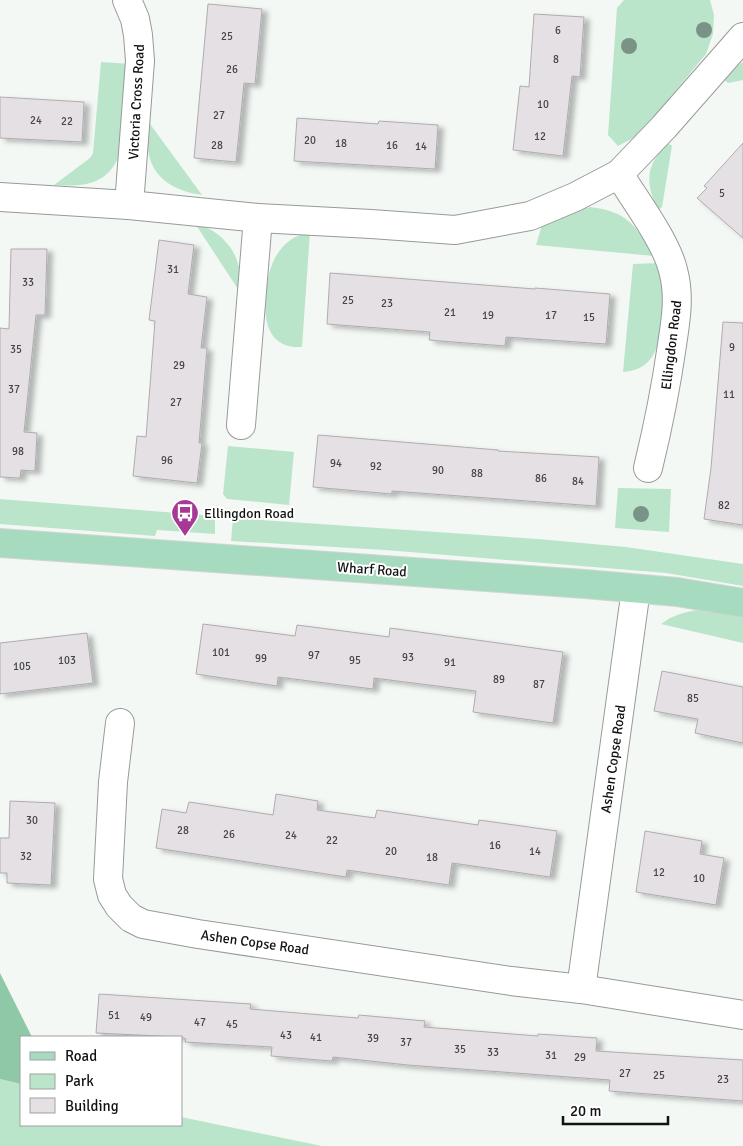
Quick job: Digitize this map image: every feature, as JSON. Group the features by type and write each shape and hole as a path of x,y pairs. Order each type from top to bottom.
{"main road":[{"name":"Wharf Road","path":"0,543 477,576 693,594 743,603"}],"street":[{"name":"Victoria Cross Road","path":"127,0 134,18 140,48 138,112 129,205"},
{"path":"0,197 129,205 258,218 455,230 530,216 575,197 619,174 664,127 743,37"},
{"name":"Ellingdon Road","path":"619,174 664,248 673,268 678,303 665,396 648,468"},
{"path":"241,425 258,218"},
{"name":"Ashen Copse Road","path":"581,989 636,589"},
{"name":"Ashen Copse Road","path":"120,723 113,782 108,879 112,895 119,906 131,918 143,924 198,934 511,981 581,989 743,1015"}],"green space":[{"path":"624,0 710,0 714,15 713,34 706,54 639,135 618,146 608,135 617,8"},
{"path":"101,62 131,64 121,151 110,171 95,182 76,185 54,185 90,158 93,153"},
{"path":"743,62 743,80 728,83 723,79 731,70"},
{"path":"150,124 202,195 176,188 157,173 148,152"},
{"path":"668,143 672,146 662,207 658,210 649,183 651,167 660,151"},
{"path":"590,207 603,209 622,216 636,228 654,256 536,245 542,225"},
{"path":"196,225 217,233 228,244 236,257 239,270 238,289"},
{"path":"310,232 302,347 291,346 275,338 270,331 265,303 267,283 269,272 277,254 290,240"},
{"path":"659,263 665,296 658,344 650,360 643,366 623,372 633,264"},
{"path":"228,446 294,452 289,505 227,499 223,494"},
{"path":"618,488 671,489 669,532 615,528"},
{"path":"0,499 215,516 215,534 157,530 155,536 0,524"},
{"path":"233,518 538,539 626,547 743,564 743,586 666,573 385,550 231,541"},
{"path":"698,610 715,611 743,618 743,643 661,624 679,614"},
{"path":"0,973 32,1036 20,1036 20,1084 0,1079"},
{"path":"0,1079 20,1084 20,1126 182,1126 182,1117 322,1146 0,1146"}],"building":[{"path":"208,4 262,9 255,84 244,83 236,162 194,158"},
{"path":"534,14 584,17 580,77 572,76 563,156 513,150 520,86 529,87"},
{"path":"0,97 84,102 82,142 0,138"},
{"path":"297,118 378,124 379,121 438,125 435,169 294,161"},
{"path":"743,143 743,238 697,198 707,188 704,186"},
{"path":"159,240 194,245 188,294 207,297 201,348 207,348 199,443 202,443 197,483 133,476 137,436 146,437 155,321 149,320"},
{"path":"11,249 47,249 45,315 36,315 24,432 37,433 35,471 21,470 20,478 0,477 0,328 9,329"},
{"path":"330,273 610,294 606,344 506,337 505,346 429,340 430,332 327,324"},
{"path":"723,322 743,323 743,525 704,519 711,468"},
{"path":"318,435 498,451 599,457 596,506 392,491 392,494 313,487"},
{"path":"203,624 295,636 297,625 389,637 390,628 563,652 553,723 473,712 476,691 374,678 373,689 278,677 277,686 196,674"},
{"path":"87,633 93,683 0,694 0,643"},
{"path":"662,671 743,687 743,743 695,733 698,719 654,711"},
{"path":"276,794 318,801 317,810 375,818 377,810 478,825 479,820 557,831 550,877 452,863 449,885 347,870 346,877 156,848 162,809 186,813 189,802 273,815"},
{"path":"10,801 55,803 51,885 7,883 7,873 0,873 0,838 9,838"},
{"path":"645,831 702,841 700,854 724,858 716,905 636,892"},
{"path":"99,994 251,1004 250,1009 358,1018 359,1015 425,1021 424,1027 538,1036 538,1034 597,1038 596,1051 743,1060 743,1101 609,1091 610,1080 408,1065 333,1057 332,1061 271,1056 272,1047 185,1042 186,1039 182,1036 96,1033"}],"place":[{"name":"Ellingdon Road","path":"185,537"}]}
